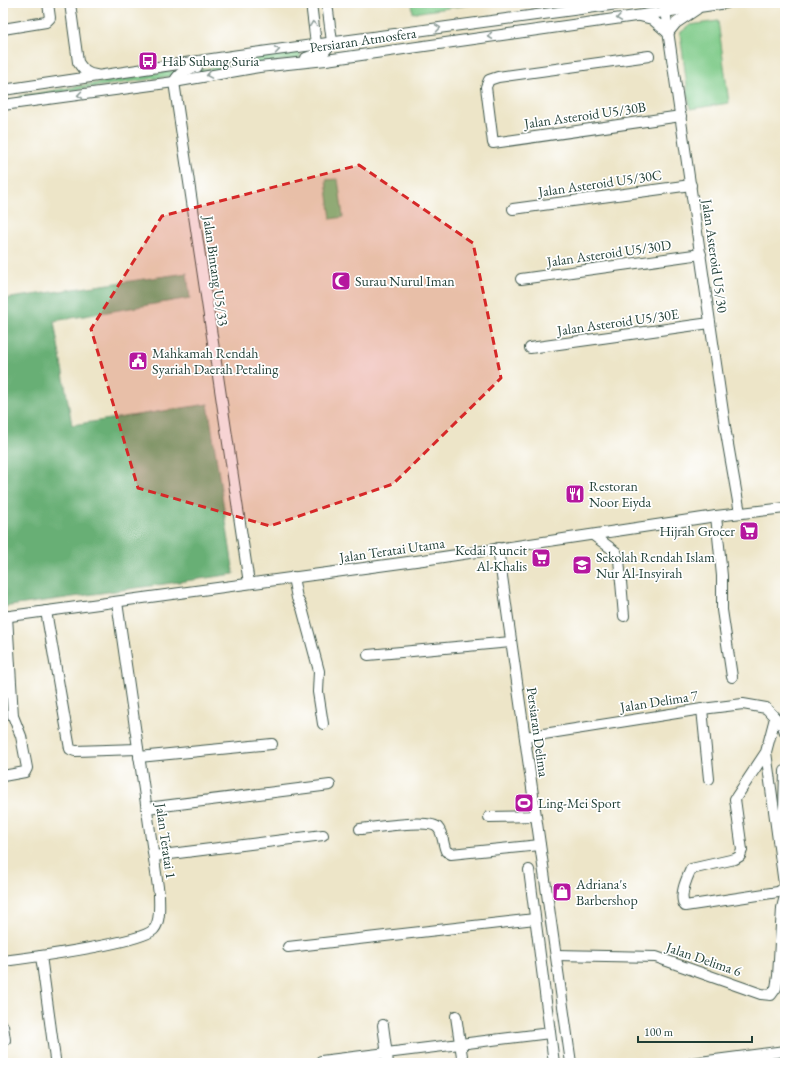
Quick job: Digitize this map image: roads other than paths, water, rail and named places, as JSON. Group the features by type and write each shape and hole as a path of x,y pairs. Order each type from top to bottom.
{"street":[{"path":"3,29 46,22 50,18 48,3"},
{"path":"70,3 78,62 82,70 90,74 100,76"},
{"path":"311,3 316,44 325,51 335,53 406,48"},
{"path":"259,67 301,60 325,51 332,42 327,3"},
{"name":"Persiaran Atmosfera","path":"5,97 62,81 316,44 625,3"},
{"name":"Persiaran Atmosfera","path":"5,97 174,82 259,67 306,62 638,15 664,7 703,6 727,3"},
{"path":"638,15 652,19 668,33 676,22 703,6"},
{"name":"Jalan Asteroid U5/30","path":"664,7 710,323 740,513"},
{"path":"174,82 186,69 219,62 239,55"},
{"name":"Jalan Asteroid U5/30B","path":"649,56 498,77 489,80 486,87 493,143 681,116"},
{"path":"62,81 71,76 78,62"},
{"name":"Jalan Bintang U5/33","path":"174,82 249,583"},
{"name":"Jalan Asteroid U5/30C","path":"513,209 691,185"},
{"name":"Jalan Asteroid U5/30D","path":"521,279 700,254"},
{"name":"Jalan Asteroid U5/30E","path":"530,348 710,323"},
{"name":"Jalan Teratai Utama","path":"5,616 117,602 593,535 716,516 785,508"},
{"path":"716,516 722,576 722,610 732,677"},
{"path":"593,535 616,552 619,559 624,616"},
{"name":"Persiaran Delima","path":"498,548 571,1063"},
{"path":"293,577 297,598 302,608 319,671 318,692 322,724"},
{"name":"Jalan Teratai 1","path":"3,961 41,956 130,939 144,935 155,929 159,914 159,894 117,602"},
{"path":"46,611 70,749 74,751 139,753 272,744"},
{"path":"3,776 25,772 27,768 21,736 13,716 5,616"},
{"path":"368,655 511,642"},
{"name":"Jalan Delima 7","path":"525,737 743,704 756,705 766,708 784,728"},
{"path":"702,709 709,779"},
{"path":"775,718 766,752 735,799 742,850 740,856 735,859 691,869 685,881 683,904 685,906 692,906 778,892 783,889"},
{"path":"766,752 785,896 782,908 782,946"},
{"path":"778,841 784,809 785,771"},
{"path":"147,808 330,785"},
{"path":"489,817 536,816"},
{"path":"360,829 421,824 433,825 439,830 446,851 451,854 540,845"},
{"path":"154,856 323,835"},
{"path":"529,870 554,1063"},
{"path":"288,947 535,919"},
{"name":"Jalan Delima 6","path":"556,955 656,957 761,994 770,995 776,988 782,946"},
{"path":"41,956 55,1059"},
{"path":"456,1016 463,1063"},
{"path":"382,1025 388,1063"},
{"path":"3,1026 5,1040"},
{"path":"321,1061 460,1043 550,1034"},
{"path":"692,1063 785,1051"}],"place":[{"name":"Hab Subang Suria","path":"148,61"},
{"name":"Surau Nurul Iman","path":"341,281"},
{"name":"Mahkamah Rendah Syariah Daerah Petaling","path":"138,361"},
{"name":"Restoran Noor Eiyda","path":"575,494"},
{"name":"Hijrah Grocer","path":"749,531"},
{"name":"Kedai Runcit Al-Khalis","path":"541,558"},
{"name":"Sekolah Rendah Islam Nur Al-Insyirah","path":"582,565"},
{"name":"Ling-Mei Sport","path":"524,803"},
{"name":"Adriana's Barbershop","path":"562,892"}]}
